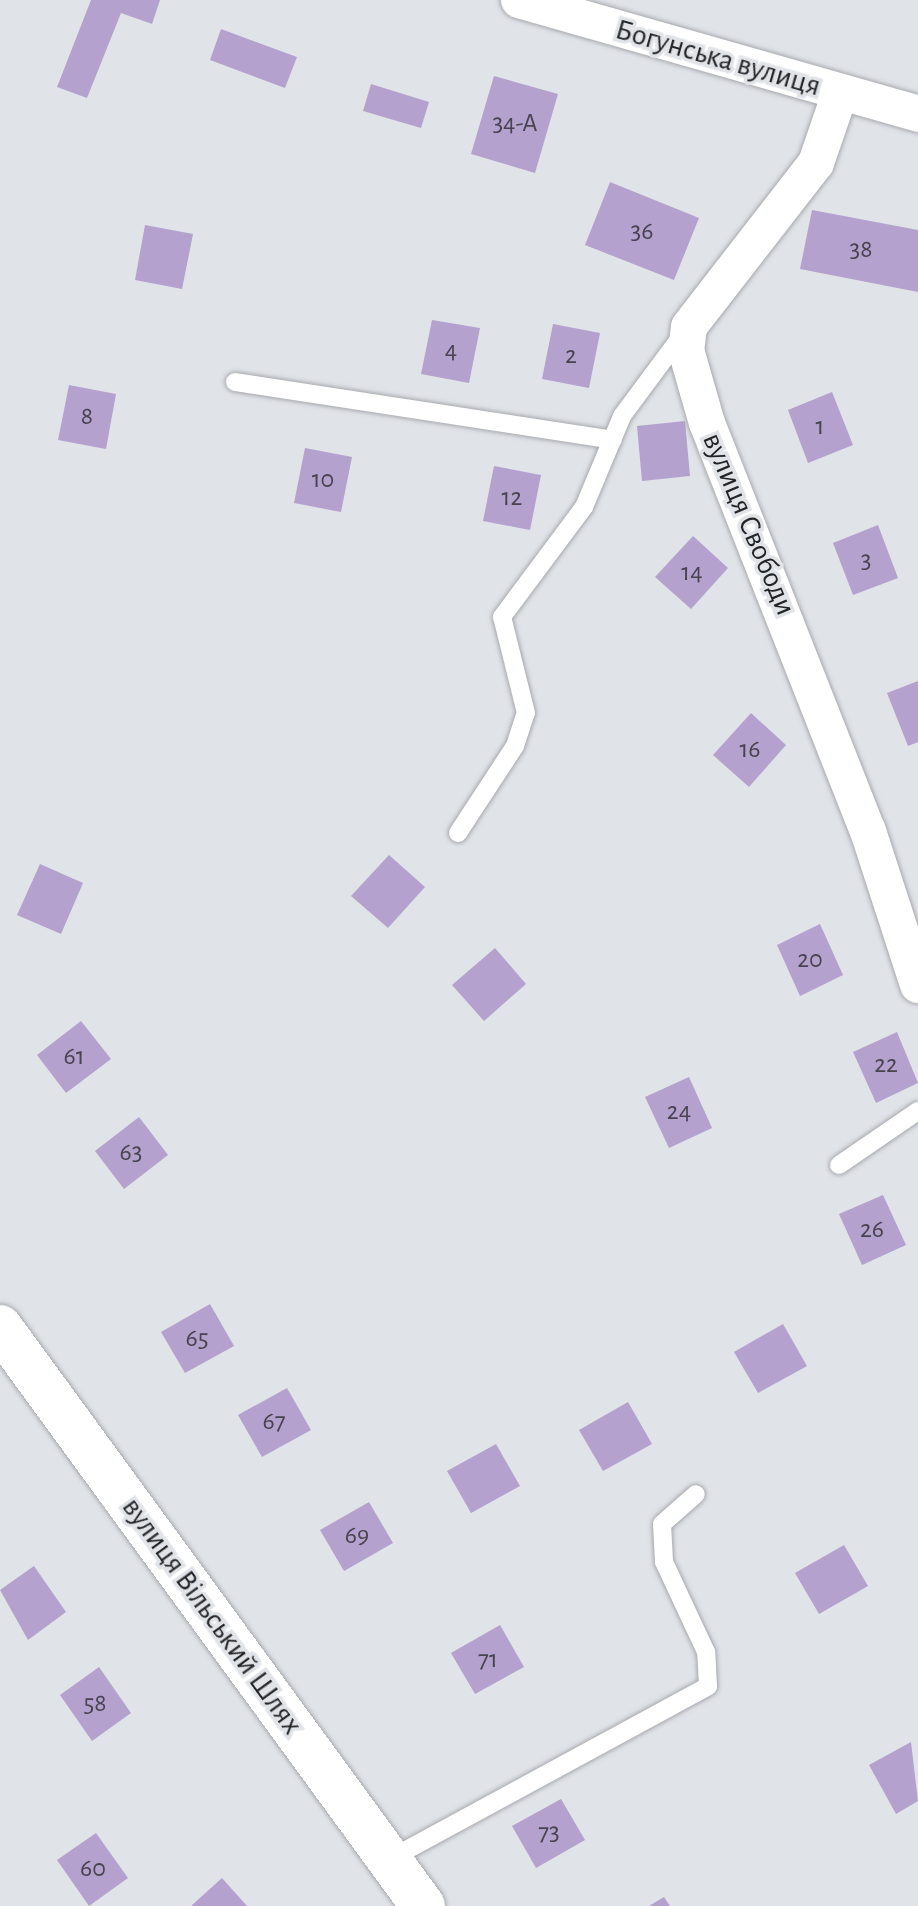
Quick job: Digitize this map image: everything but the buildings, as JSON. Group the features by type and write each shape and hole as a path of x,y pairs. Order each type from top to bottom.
{"street":[{"name":"Богунська вулиця","path":"519,0 918,114"},
{"path":"689,327 816,163 840,93"},
{"name":"вулиця Свободи","path":"689,327 686,350 707,423 804,656 918,985"},
{"name":"вулиця Вільський Шлях","path":"0,1327 390,1859 417,1903"}],"lane":[{"path":"458,833 515,746 526,713 502,617 584,507 613,440 650,372 689,327"},
{"path":"235,382 613,440"},
{"path":"839,1165 918,1111"},
{"path":"390,1859 708,1686 706,1652 664,1562 662,1524 696,1494"}]}
